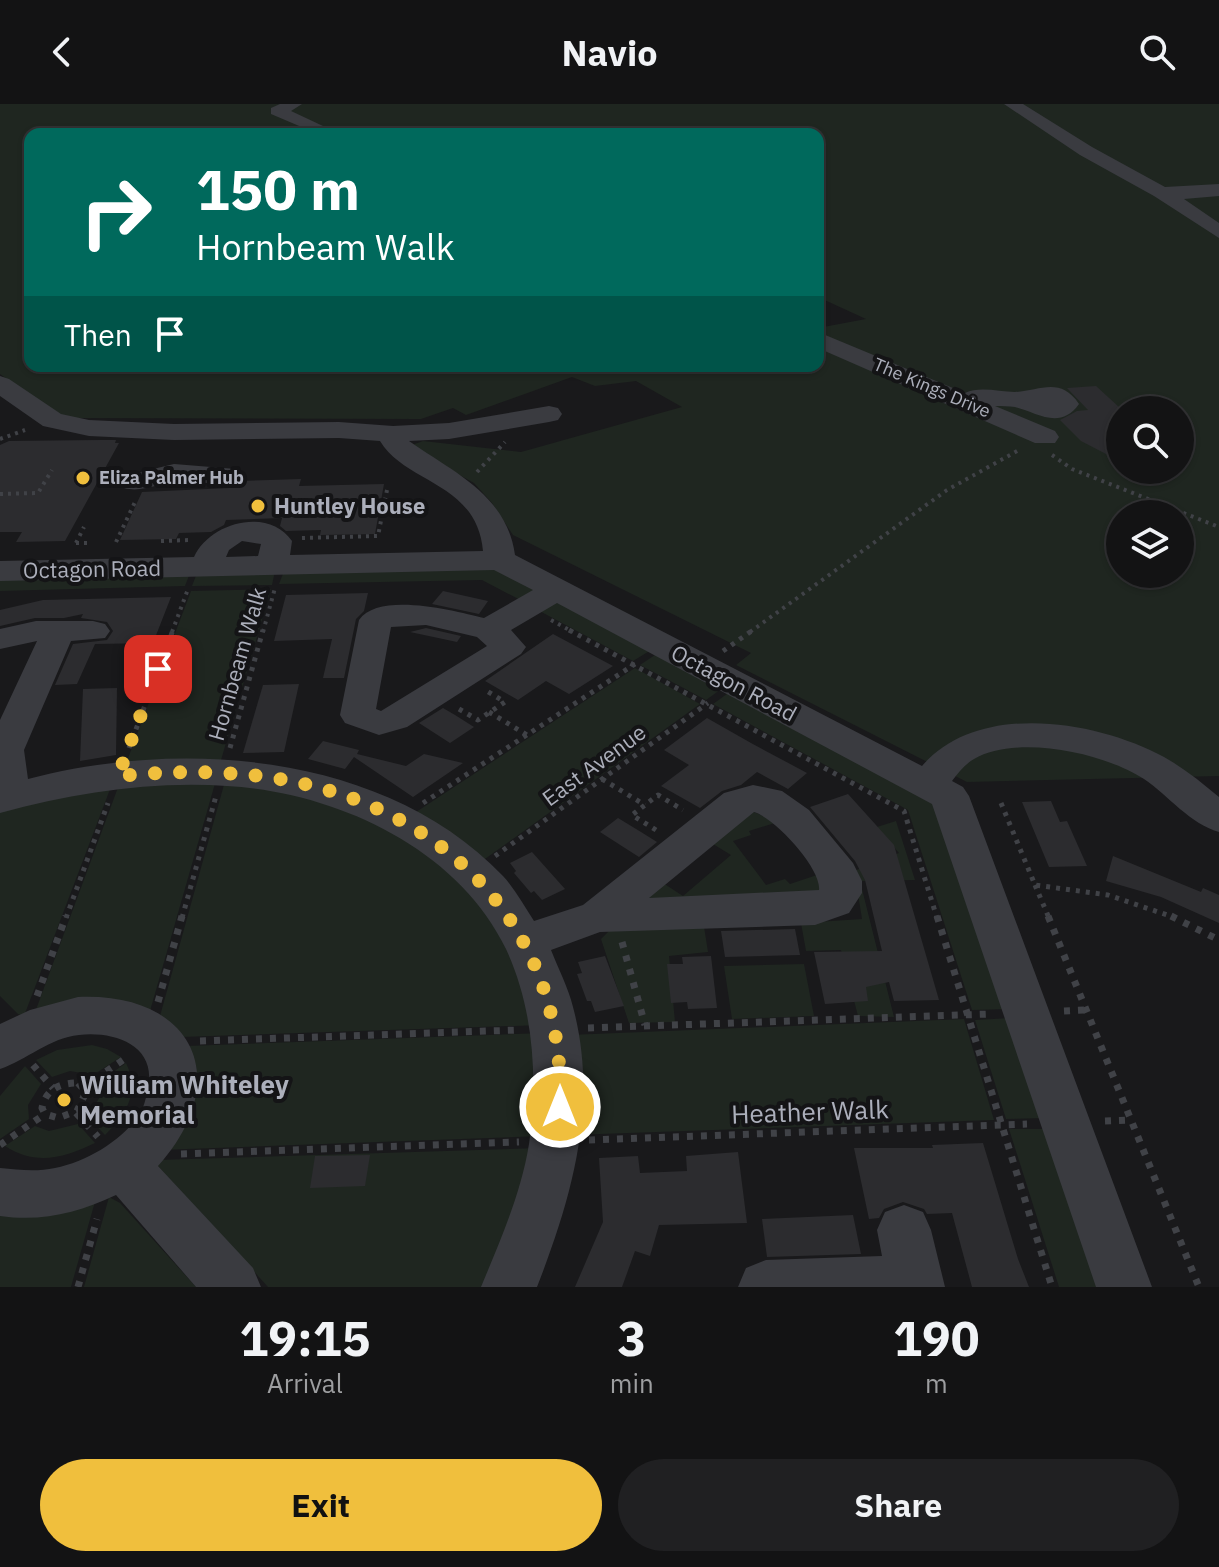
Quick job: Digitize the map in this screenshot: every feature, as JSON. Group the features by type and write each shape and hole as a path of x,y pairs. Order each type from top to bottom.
{"street":[{"path":"1012,104 1086,151 1161,192 1219,232"},
{"path":"277,106 320,128"},
{"path":"1161,192 1183,194 1219,190"},
{"name":"The Kings Drive","path":"824,342 953,396 1038,445"},
{"path":"0,384 52,420 66,425 174,432 339,430 393,434 449,431 549,414"},
{"path":"953,396 1026,400"},
{"path":"174,432 174,473"},
{"path":"393,434 394,442 400,448 483,505 500,543 500,560"},
{"path":"134,482 174,473 226,475"},
{"name":"Octagon Road","path":"0,571 193,573 500,560 542,598 648,655 702,666 721,694 949,796 1124,1287"},
{"path":"489,629 542,598"},
{"path":"0,639 36,631 76,631 2,751 6,798 118,776 223,773 313,788 362,802 435,842 496,898 526,941 545,987 555,1029 561,1078 557,1141 541,1211 509,1287"},
{"path":"927,785 959,751 991,739 1034,736 1067,739 1110,749 1151,766 1219,818"},
{"path":"526,941 606,916 815,909 835,902 841,895 843,884 779,804 762,798 744,799 606,916"},
{"path":"4,1175 16,1196 51,1195 89,1184 114,1156 150,1139 167,1110 174,1082 171,1057 142,1046 136,1022 108,1015 76,1016 15,1046"},
{"path":"114,1156 233,1287"},
{"path":"766,1287 894,1283 916,1287 904,1230"}],"path":[{"path":"456,486 482,469 497,454 507,439 509,421"},
{"path":"702,666 947,490 1038,445 1072,469 1219,527"},
{"path":"0,494 38,493 52,470"},
{"path":"116,542 142,488 134,482"},
{"path":"280,571 378,536 387,490"},
{"path":"76,543 132,542"},
{"path":"15,1046 193,573 148,542"},
{"name":"Hornbeam Walk","path":"142,1046 280,571"},
{"path":"542,598 721,694 904,811 1052,1287"},
{"path":"398,820 648,655"},
{"name":"East Avenue","path":"472,873 721,694"},
{"path":"489,712 527,735"},
{"path":"602,779 645,805"},
{"path":"658,795 697,836 632,815 658,795"},
{"path":"1001,803 1199,1287"},
{"path":"1035,885 1091,890 1119,897 1176,917 1219,940"},
{"path":"606,916 645,1025"},
{"path":"83,1087 142,1046 1026,1013"},
{"path":"45,1114 43,1101 53,1088 70,1083 83,1087"},
{"path":"45,1114 59,1119 76,1113 86,1099 83,1087"},
{"path":"4,1175 0,1148 45,1114"},
{"name":"Heather Walk","path":"114,1156 1065,1122"},
{"path":"78,1287 114,1156"}],"shaded area":[{"path":"0,104 1219,104 1219,776 967,782 736,665 751,653 513,535 492,503 474,483 414,450 412,445 423,441 521,452 682,407 636,381 595,386 572,377 466,415 453,408 421,419 61,418 0,374"},
{"path":"495,566 534,589 526,603 482,580 279,584 284,571"},
{"path":"275,571 272,585 192,586 197,573"},
{"path":"190,573 185,586 0,591 0,577"},
{"path":"271,589 219,767 124,769 191,591"},
{"path":"546,603 560,603 651,650 633,661 534,608"},
{"path":"658,653 724,687 706,700 640,665"},
{"path":"635,668 700,704 478,864 410,816"},
{"path":"731,691 936,800 1009,1009 972,1010 908,810 713,704"},
{"path":"216,780 150,1011 34,1015 120,782"},
{"path":"225,781 301,793 411,838 494,915 542,1025 181,1037 160,1016"},
{"path":"112,784 24,1016 18,1014 0,996 0,807"},
{"path":"744,808 778,822 749,831 751,835 733,841 766,885 785,879 790,884 820,874 832,891 632,908 660,881 683,896 731,855 708,841"},
{"path":"896,821 915,880 860,881 894,1017 858,1016 841,950 806,951 801,923 862,919 857,888 849,873 899,853 877,827"},
{"path":"704,927 708,952 669,956 675,1022 629,1023 601,939 611,929"},
{"path":"804,964 814,1016 732,1019 724,966"},
{"path":"1011,1018 1045,1118 1006,1119 975,1020"},
{"path":"964,1019 994,1120 571,1135 569,1035"},
{"path":"543,1033 543,1136 160,1150 186,1046"},
{"path":"92,1045 121,1057 93,1075 70,1071 52,1077 36,1060 57,1050"},
{"path":"126,1063 132,1084 129,1102 120,1119 105,1135 88,1117 101,1095 99,1082"},
{"path":"25,1066 41,1084 28,1105 29,1119 0,1139 0,1096"},
{"path":"78,1124 95,1143 72,1153 39,1158 5,1146 35,1126 49,1131"},
{"path":"1009,1129 1049,1129 1104,1287 1059,1287"},
{"path":"541,1148 492,1287 268,1287 157,1165 157,1160"},
{"path":"109,1197 120,1203 196,1287 84,1287"},
{"path":"96,1198 71,1287 0,1287 0,1215"}],"building":[{"path":"1096,386 1107,396 1106,454 1081,441 1060,420 1077,411 1088,410 1067,388"},
{"name":"Eliza Palmer Hub","path":"116,440 115,443 119,443 65,541 16,542 22,532 0,532 0,445 9,441"},
{"name":"Huntley House","path":"301,479 299,486 384,484 375,534 320,535 321,530 286,531 280,526 282,518 226,520 224,525 211,532 179,533 176,539 120,540 142,492 229,488 240,481"},
{"path":"443,591 488,601 479,614 432,604"},
{"path":"368,593 364,611 356,619 344,678 323,678 332,639 274,641 286,595"},
{"path":"171,597 153,643 95,644 77,684 55,685 73,644 107,640 113,631 107,622 81,618 83,614 64,618 35,618 0,626 0,610 43,600"},
{"path":"426,628 461,636 457,642 410,632"},
{"path":"553,634 613,666 569,694 546,681 518,700 485,681"},
{"path":"299,684 284,752 243,753 263,685"},
{"path":"117,688 116,755 80,761 83,689"},
{"path":"443,708 474,727 450,743 419,723"},
{"path":"707,718 807,773 788,789 757,772 741,785 722,791 700,808 661,786 689,765 664,750"},
{"path":"323,741 359,750 357,754 406,766 424,754 463,763 413,797 354,757 345,769 308,759"},
{"path":"848,794 894,845 939,1000 894,1001 889,982 866,987 868,1001 825,1004 814,952 882,951 865,880 855,861 810,807"},
{"path":"1051,801 1060,822 1067,821 1087,866 1049,867 1022,802"},
{"path":"618,818 657,842 639,857 600,832"},
{"path":"532,852 565,889 542,900 534,891 531,893 514,873 516,871 510,863"},
{"path":"1113,856 1201,892 1203,888 1219,895 1219,923 1161,897 1106,881"},
{"path":"795,929 800,955 725,957 721,931"},
{"path":"605,956 624,1006 595,1012 591,1001 587,1001 577,974 582,973 578,962"},
{"path":"711,956 717,1008 688,1009 687,1002 671,1003 667,964 683,964 682,957"},
{"path":"983,1143 1029,1287 972,1287 952,1213 927,1214 924,1209 903,1202 884,1209 879,1218 869,1219 854,1148 933,1148 932,1145"},
{"path":"738,1152 747,1223 659,1225 650,1256 635,1251 622,1287 575,1287 603,1222 599,1158 638,1156 640,1173 687,1171 686,1156"},
{"path":"370,1155 365,1186 310,1188 315,1156"},
{"path":"853,1215 861,1254 767,1257 762,1219"}],"place":[{"name":"Eliza Palmer Hub","path":"83,478"},
{"name":"Huntley House","path":"258,506"},
{"name":"William Whiteley Memorial","path":"64,1100"}],"route":[{"path":"158,669 118,776 223,773 313,788 362,802 383,812 454,856 496,898 526,941 541,975 558,1050 560,1107"}]}
